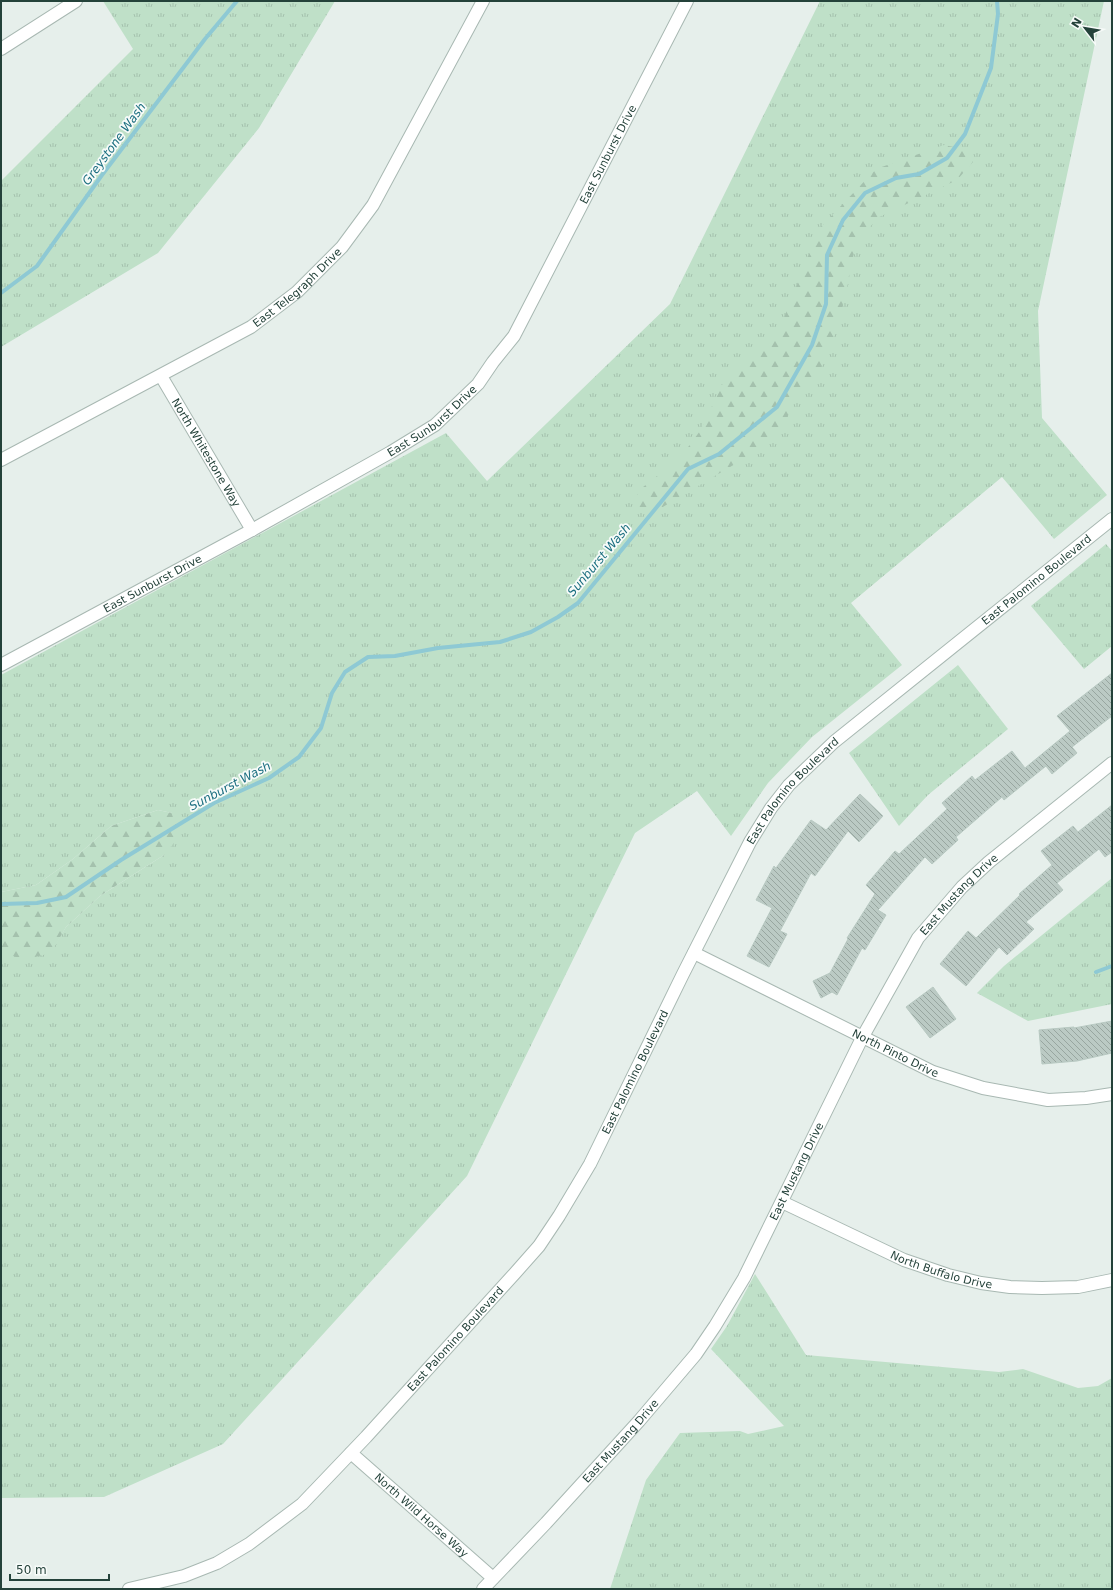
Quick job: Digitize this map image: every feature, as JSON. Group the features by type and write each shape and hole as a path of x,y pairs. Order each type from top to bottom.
{"street":[{"path":"1,49 76,1"},
{"name":"East Telegraph Drive","path":"1,460 251,327 297,292 342,247 373,205 483,1"},
{"name":"East Sunburst Drive","path":"1,665 252,530 392,452 435,425 478,384 514,336 687,1"},
{"name":"North Whitestone Way","path":"161,376 252,530"},
{"name":"East Palomino Boulevard","path":"129,1589 191,1573 217,1563 249,1544 302,1504 351,1453 539,1246 559,1216 590,1164 750,842 771,808 789,785 834,742 1112,519"},
{"name":"East Mustang Drive","path":"483,1589 546,1523 639,1421 696,1354 715,1326 744,1278 862,1038 918,938 962,887 989,862 1112,763"},
{"name":"North Pinto Drive","path":"694,953 862,1038 933,1072 983,1088 1048,1100 1086,1098 1112,1094"},
{"name":"North Buffalo Drive","path":"782,1202 904,1260 955,1277 981,1283 1010,1287 1042,1288 1078,1287 1112,1280"},
{"name":"North Wild Horse Way","path":"351,1453 493,1578"}],"green space":[{"path":"103,1 335,1 259,128 158,253 1,347 1,181 133,49"},
{"path":"820,1 1104,1 1038,311 1042,418 1107,495 1054,539 1002,477 851,603 902,665 812,737 768,783 731,836 697,791 635,833 467,1176 223,1444 104,1497 1,1498 1,951 50,953 66,927 100,896 164,855 172,813 158,810 111,826 73,859 36,885 1,892 1,675 446,433 487,481 670,304"},
{"path":"944,145 973,151 973,162 957,180 877,218 855,247 846,293 833,339 820,370 800,391 785,422 762,448 651,514 637,510 638,491 680,458 700,431 725,379 761,351 778,333 819,229 876,169"},
{"path":"1106,544 1112,551 1112,646 1084,669 1031,606"},
{"path":"958,665 1008,729 928,795 899,826 849,753"},
{"path":"158,810 172,813 177,839 164,855 100,896 66,927 51,953 23,960 1,951 1,892 36,885 73,859 111,826"},
{"path":"1112,878 1112,1004 1028,1021 977,993 1004,966"},
{"path":"755,1274 806,1355 999,1372 1023,1369 1078,1388 1098,1386 1112,1378 1112,1589 610,1589 646,1480 680,1433 740,1431 748,1434 784,1426 711,1349 727,1326"}],"building":[{"path":"1112,673 1112,716 1072,747 1077,753 1052,774 1046,766 1004,800 1002,797 956,837 958,840 932,864 925,857 878,910 886,915 865,950 862,948 837,995 832,992 821,998 813,981 830,973 848,939 847,938 875,894 866,885 895,851 899,854 947,809 942,803 972,776 975,780 1012,751 1025,768 1070,731 1057,716"},
{"path":"860,794 883,816 859,842 848,831 815,876 811,873 780,931 787,934 769,967 747,956 772,908 756,900 774,866 776,868 811,820 826,830"},
{"path":"1112,805 1112,852 1105,857 1099,849 1057,883 1063,890 1026,922 1034,929 1007,955 999,947 966,986 940,964 968,931 976,938 1020,895 1019,894 1052,865 1041,851 1073,826 1078,832"},
{"path":"933,987 956,1019 930,1038 906,1007"},
{"path":"1112,1021 1112,1053 1077,1061 1042,1064 1039,1030 1074,1028"}],"waterway":[{"name":"Greystone Wash","path":"1,293 37,266 102,175 205,39 237,1"},
{"name":"Sunburst Wash","path":"1,904 37,903 66,897 121,860 214,803 269,778 299,757 321,728 332,693 345,672 368,657 395,656 438,648 500,642 531,632 558,617 578,603 688,469 719,454 777,407 812,345 826,304 827,255 843,220 865,193 896,178 919,174 947,158 965,134 991,68 998,14 997,1"},
{"path":"1096,972 1112,966"}]}
